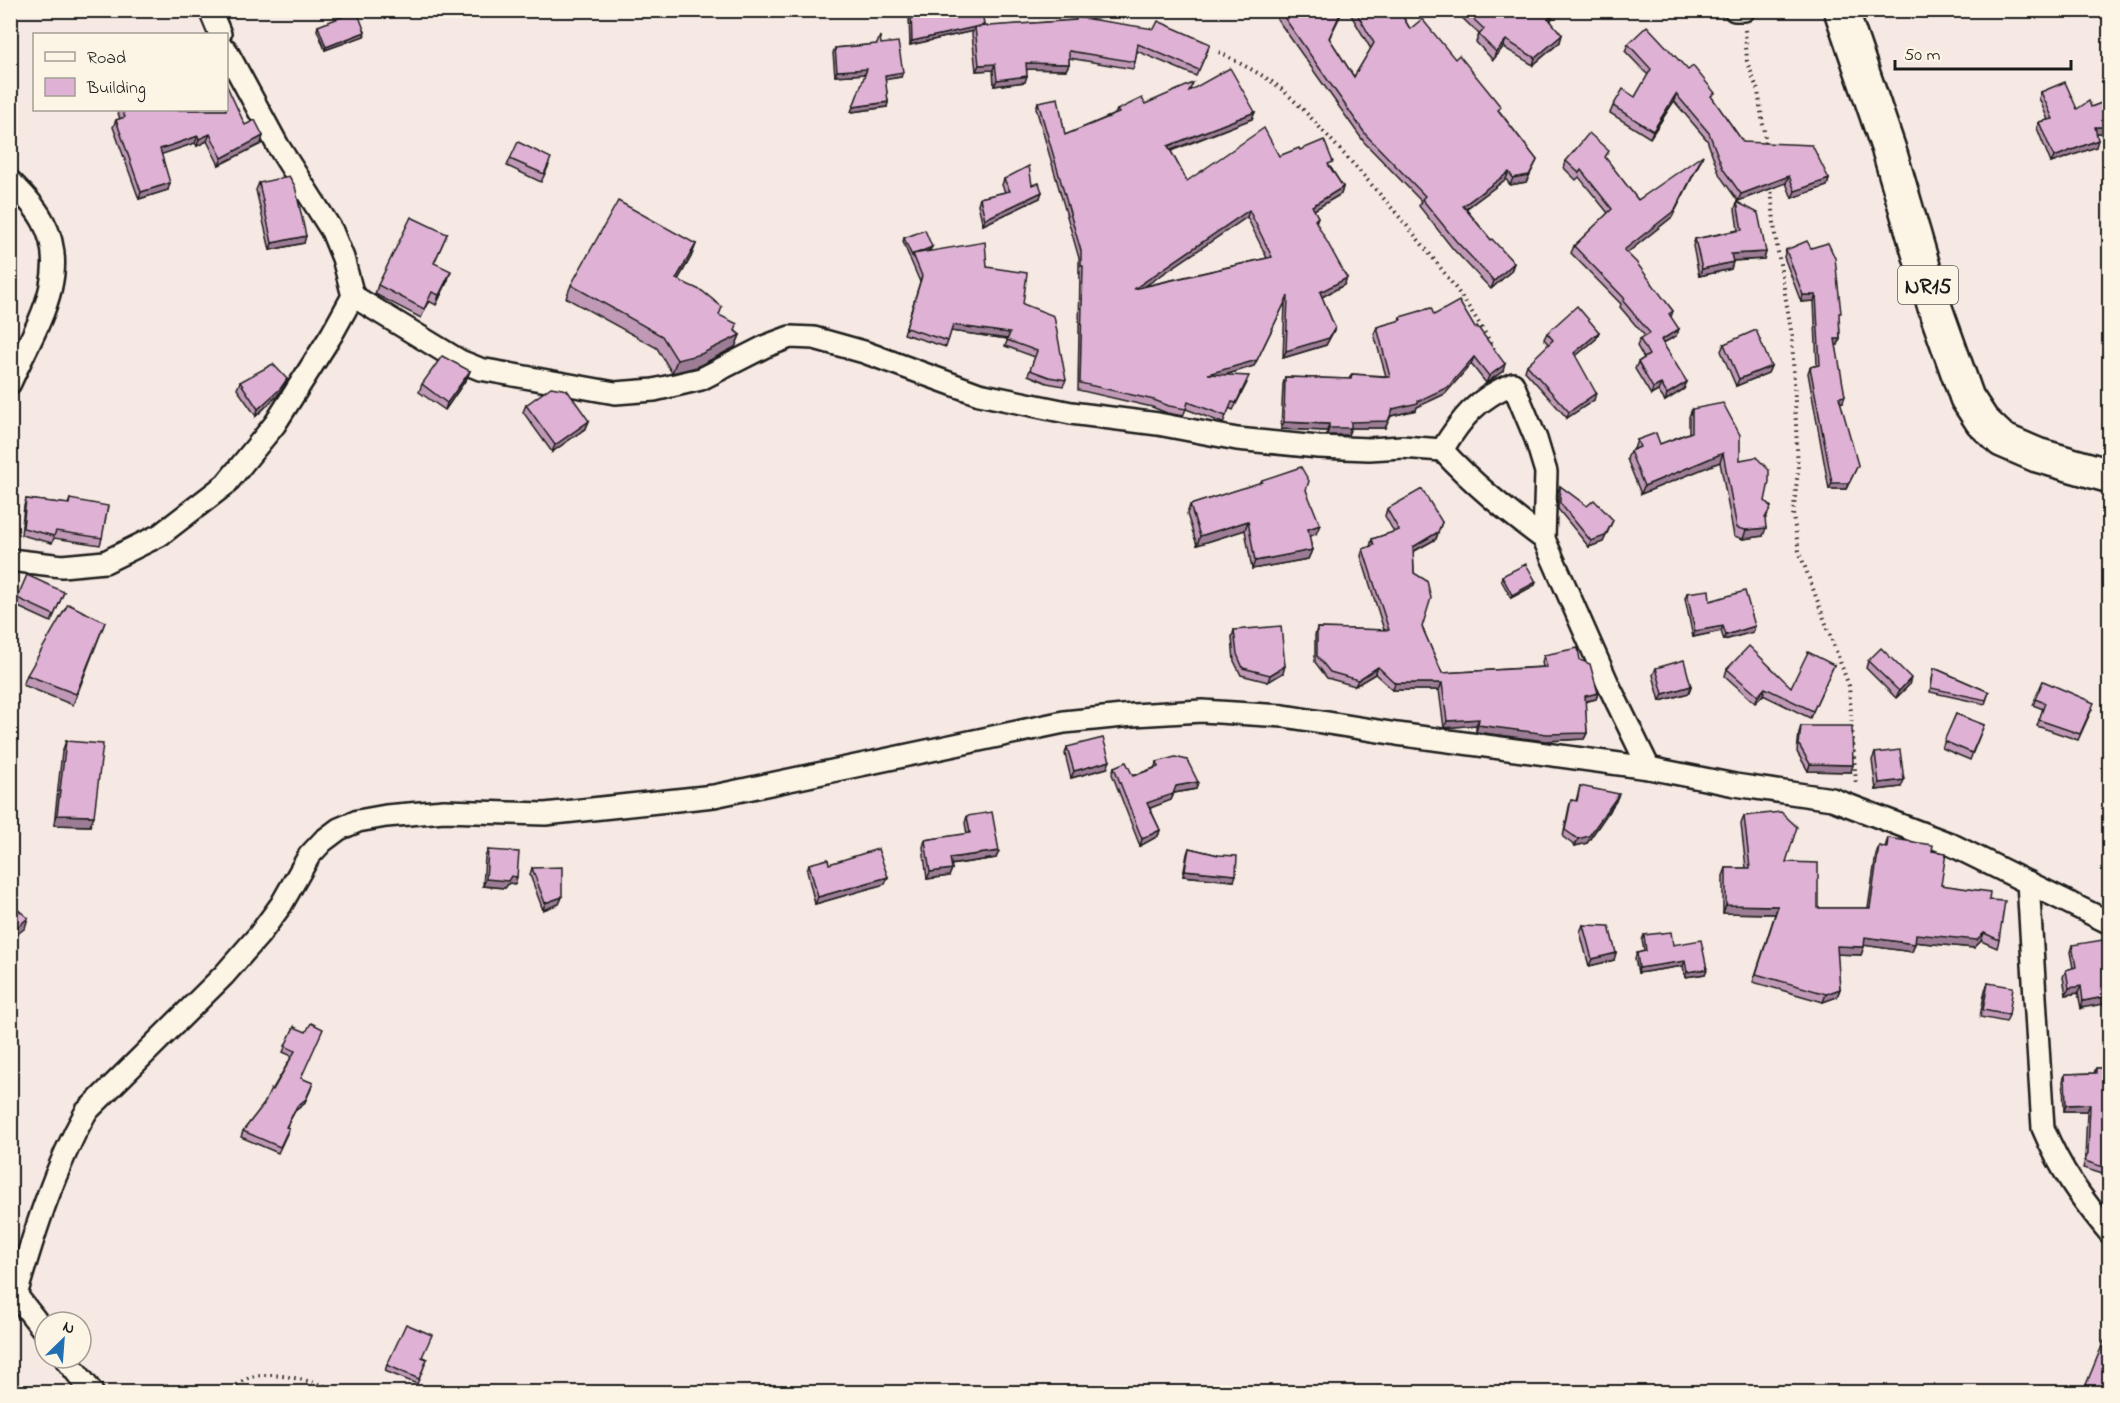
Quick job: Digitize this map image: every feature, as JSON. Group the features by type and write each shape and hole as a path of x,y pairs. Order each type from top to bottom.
{"highway":[{"name":"NR15","path":"1841,10 1889,150 1939,321 1967,398 1982,421 2002,440 2037,455 2109,476"}],"street":[{"path":"210,10 220,33"},
{"path":"10,560 62,566 105,562 160,535 226,483 275,424 332,334 353,296 343,258 332,231 278,146 228,54"},
{"path":"10,181 42,220 51,237 54,265 50,292 10,383"},
{"path":"353,296 460,361 480,369 615,393 654,390 701,379 766,346 790,337 814,338 864,352 979,394 1071,413 1283,444 1442,450 1466,477 1496,503 1544,538"},
{"path":"1442,450 1460,421 1478,403 1498,390 1513,384 1536,439 1546,472 1544,538 1608,684 1649,768"},
{"path":"33,1319 13,1298 33,1236 72,1137 86,1112 224,975 265,927 281,905 309,856 323,841 339,829 358,821 444,811 545,814 714,796 1064,722 1202,711 1284,716 1397,734 1649,768 1735,785 1832,800 1950,844 2109,923"},
{"path":"2028,882 2043,1128 2056,1158 2079,1197 2109,1233"},
{"path":"75,1370 92,1392"}],"path":[{"path":"1741,11 1747,60 1758,91 1767,150"},
{"path":"1219,52 1278,86 1309,116 1364,177 1425,249 1480,323 1513,384"},
{"path":"1770,182 1775,234 1792,336 1798,470 1793,516 1799,551 1849,686 1858,809"},
{"path":"227,1392 250,1377 279,1375 342,1392"}],"building":[{"path":"982,10 984,25 912,41 911,11"},
{"path":"1279,10 1342,10 1329,38 1354,77 1374,43 1355,10 1399,10 1410,29 1422,19 1455,59 1459,55 1501,107 1498,110 1537,160 1529,175 1513,178 1509,172 1463,206 1491,240 1514,263 1494,281 1456,241 1422,199 1425,196 1366,135"},
{"path":"1464,10 1510,10 1513,13 1515,10 1552,10 1554,12 1549,19 1562,35 1535,58 1506,40 1496,52 1479,35 1484,29"},
{"path":"357,11 365,32 326,47 318,26"},
{"path":"1076,17 1154,29 1158,21 1210,44 1199,70 1138,44 1135,62 1069,51 1069,64 1026,63 1027,76 997,80 995,64 979,65 975,27 1076,20"},
{"path":"1647,26 1688,70 1693,66 1715,93 1711,96 1743,142 1812,145 1829,179 1795,191 1789,176 1741,194 1723,169 1709,133 1676,94 1653,131 1613,106 1623,89 1635,97 1651,69 1628,44"},
{"path":"880,36 881,44 898,42 903,72 885,75 888,102 853,107 867,69 837,71 835,48 877,44"},
{"path":"1230,68 1255,112 1168,146 1187,181 1264,128 1279,156 1324,140 1333,162 1328,164 1343,187 1312,206 1318,217 1315,220 1347,278 1320,292 1335,328 1329,338 1286,351 1288,296 1257,360 1208,374 1249,376 1236,403 1232,402 1226,416 1188,402 1186,409 1080,383 1083,266 1081,266 1081,251 1038,102 1058,98 1065,135 1119,113 1117,110 1142,98 1145,104 1193,83 1189,91","holes":["1249,210 1272,257 1134,289"]},
{"path":"2065,82 2077,109 2089,101 2091,107 2109,100 2109,127 2095,127 2098,140 2054,157 2039,122 2053,119 2041,92"},
{"path":"228,88 245,125 255,120 263,136 222,158 210,134 160,149 170,183 141,192 116,120 125,117 122,111 228,111"},
{"path":"1589,133 1609,151 1605,157 1638,200 1703,155 1675,210 1624,250 1636,262 1673,311 1669,314 1679,329 1661,340 1687,382 1667,394 1661,384 1653,388 1638,362 1649,355 1640,339 1650,333 1623,301 1625,299 1574,246 1612,209 1581,170 1579,173 1566,161"},
{"path":"518,142 551,158 544,174 510,159"},
{"path":"1029,166 1032,185 1039,183 1042,192 985,219 980,198 1010,191 1004,179"},
{"path":"289,176 295,186 306,236 272,243 259,183"},
{"path":"618,201 696,244 676,279 702,291 722,307 719,315 737,324 735,331 740,335 701,354 677,360 662,336 571,285"},
{"path":"1737,202 1758,213 1766,252 1731,254 1733,262 1702,269 1695,239 1742,230"},
{"path":"411,217 447,234 434,263 451,271 439,295 432,292 424,309 378,285"},
{"path":"925,230 932,247 912,256 904,238"},
{"path":"1807,241 1811,248 1828,243 1835,258 1841,313 1839,313 1840,339 1835,339 1845,396 1839,397 1858,465 1849,483 1832,483 1810,367 1820,365 1816,295 1803,295 1786,250"},
{"path":"985,242 987,267 1027,273 1023,304 1054,316 1066,380 1030,370 1037,351 1007,340 1010,333 953,325 948,341 906,328 922,276 913,254"},
{"path":"1459,301 1475,328 1477,326 1505,364 1489,376 1474,357 1448,387 1418,403 1393,409 1388,421 1351,422 1351,428 1329,428 1329,424 1284,422 1285,377 1351,379 1352,374 1390,377 1377,327 1431,308 1434,315"},
{"path":"1577,306 1599,332 1574,353 1596,393 1569,412 1527,365 1553,340 1547,333"},
{"path":"1756,330 1771,366 1739,379 1724,344"},
{"path":"442,356 470,371 447,403 422,384"},
{"path":"273,364 287,379 280,389 258,409 240,382"},
{"path":"551,387 567,390 589,421 555,445 526,405"},
{"path":"1723,403 1740,435 1740,460 1756,457 1769,470 1765,501 1771,507 1765,518 1766,528 1746,530 1737,528 1723,453 1644,486 1630,451 1640,447 1637,440 1656,433 1660,444 1692,432 1692,409"},
{"path":"1301,467 1309,481 1306,490 1320,525 1308,529 1312,550 1255,561 1248,521 1200,536 1190,505"},
{"path":"1560,486 1587,506 1594,500 1613,520 1605,536 1591,541 1560,503"},
{"path":"1422,489 1442,522 1438,532 1413,547 1414,573 1427,581 1431,598 1422,627 1442,673 1547,667 1544,655 1578,648 1580,660 1590,664 1598,693 1585,696 1587,733 1547,734 1478,725 1479,719 1447,721 1442,683 1395,683 1378,667 1358,680 1330,672 1317,656 1317,628 1389,630 1363,549 1374,545 1372,539 1399,530 1387,509"},
{"path":"26,499 69,504 70,499 108,506 102,538 56,531 54,536 23,528"},
{"path":"1526,564 1536,582 1512,595 1502,576"},
{"path":"27,575 64,592 54,615 17,598"},
{"path":"1709,590 1710,601 1745,591 1755,626 1726,635 1723,626 1695,631 1687,593"},
{"path":"68,604 105,622 76,694 27,675"},
{"path":"1281,626 1285,666 1270,675 1243,668 1237,654 1234,630"},
{"path":"1749,646 1791,687 1808,652 1834,665 1813,711 1765,688 1758,696 1727,669"},
{"path":"1881,648 1911,678 1899,691 1868,661"},
{"path":"1684,660 1691,686 1663,694 1656,668"},
{"path":"1934,668 1989,692 1986,700 1931,688"},
{"path":"2043,681 2094,703 2080,734 2039,720 2045,703 2035,699"},
{"path":"1956,714 1984,725 1972,753 1944,741"},
{"path":"1801,726 1852,726 1853,765 1810,764 1799,745"},
{"path":"1103,738 1110,761 1074,771 1067,747"},
{"path":"66,741 103,744 94,816 57,815"},
{"path":"1900,750 1904,780 1879,783 1875,753"},
{"path":"1175,757 1187,760 1198,782 1176,786 1173,794 1147,803 1160,830 1142,839 1114,767 1126,762 1133,776 1158,767 1157,762"},
{"path":"1580,786 1619,794 1589,836 1578,839 1565,830 1571,800 1577,801"},
{"path":"992,812 999,851 950,858 952,869 930,872 925,840 970,833 967,816"},
{"path":"1781,812 1797,827 1786,862 1818,863 1818,908 1870,908 1879,846 1887,848 1888,838 1933,845 1932,851 1946,853 1941,885 1990,892 1989,900 2005,901 1999,940 1984,933 1977,940 1916,934 1915,944 1865,937 1864,947 1837,946 1840,989 1826,994 1756,974 1778,906 1726,905 1726,868 1750,868 1744,816"},
{"path":"1189,848 1218,855 1237,856 1236,875 1185,870"},
{"path":"878,849 888,877 818,897 809,864 828,859 829,864"},
{"path":"488,850 519,852 517,877 511,876 508,881 486,879"},
{"path":"562,867 562,897 545,903 532,868"},
{"path":"10,903 28,918 10,933"},
{"path":"1583,925 1609,926 1616,953 1592,959"},
{"path":"1671,932 1673,945 1701,940 1707,969 1687,972 1685,961 1639,968 1637,953 1646,951 1644,935"},
{"path":"2103,940 2109,942 2109,996 2083,1001 2081,986 2069,988 2066,970 2076,967 2072,945"},
{"path":"1988,983 2013,987 2009,1015 1983,1010"},
{"path":"311,1023 323,1029 301,1078 313,1083 306,1099 297,1106 286,1127 289,1128 280,1147 243,1131 264,1104 295,1051 285,1046 294,1027 306,1032"},
{"path":"2096,1068 2109,1068 2109,1169 2085,1161 2088,1153 2090,1104 2066,1105 2065,1074 2096,1073"},
{"path":"406,1324 432,1335 422,1357 427,1359 419,1379 387,1365"},
{"path":"2104,1341 2109,1343 2109,1392 2083,1392"}]}
